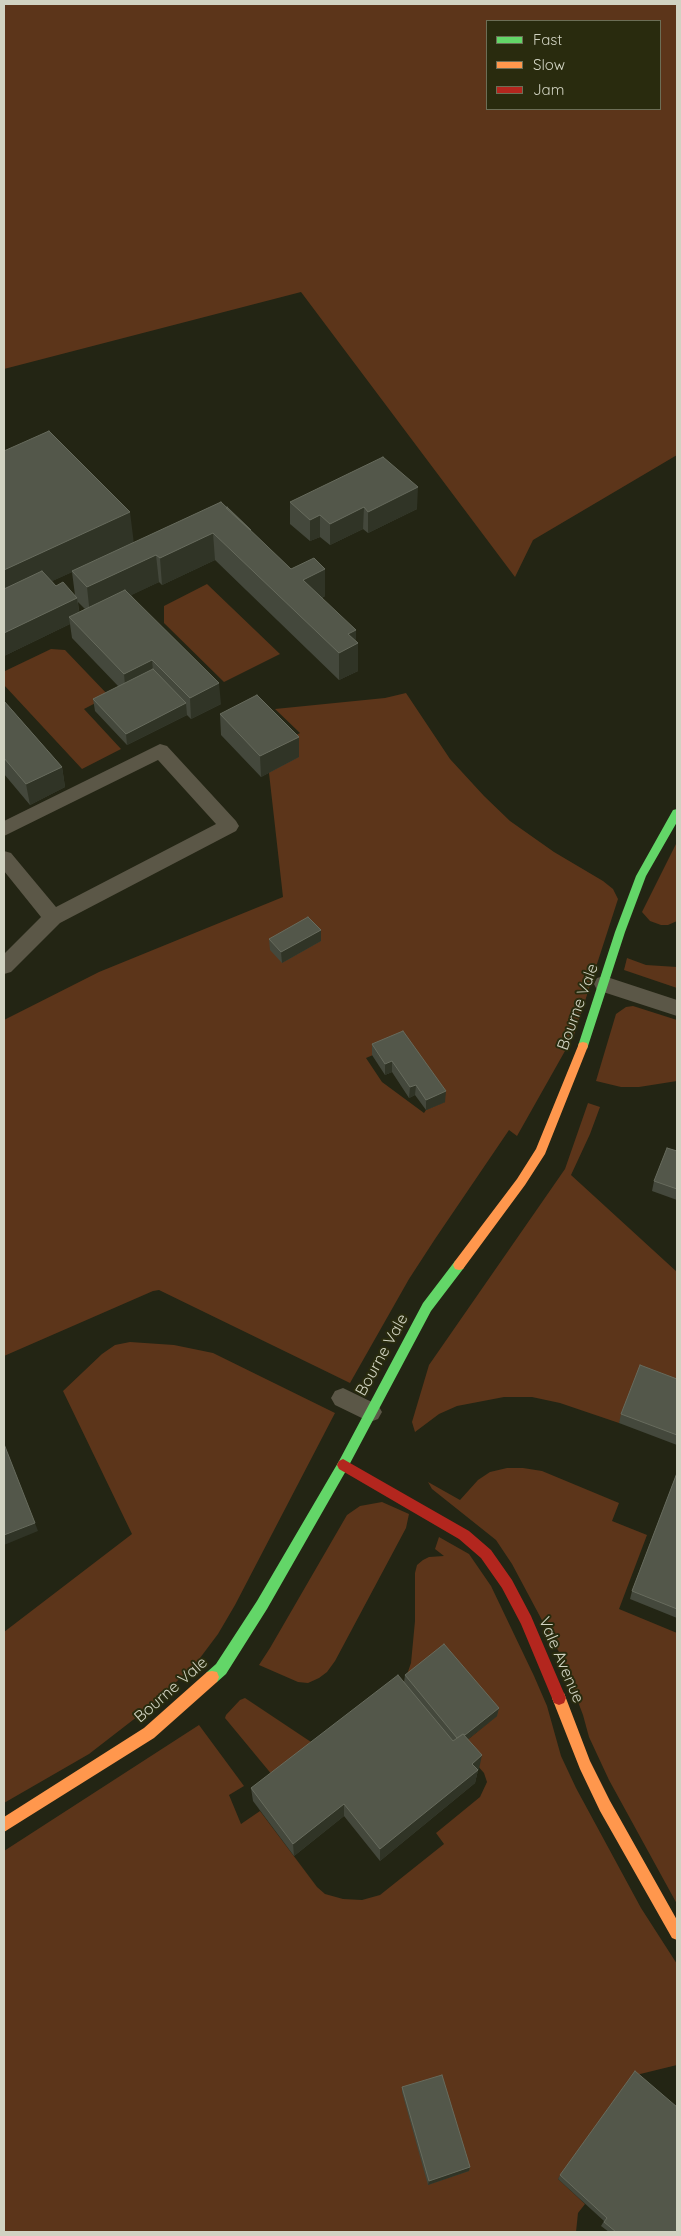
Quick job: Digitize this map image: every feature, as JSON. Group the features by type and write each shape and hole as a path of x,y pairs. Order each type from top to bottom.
{"street":[{"name":"Bourne Vale","path":"4,1825 149,1733 221,1669 262,1605 343,1465 427,1307 521,1182 541,1151 585,1041 620,932 642,876 677,813"},
{"name":"Vale Avenue","path":"343,1465 464,1535 486,1554 507,1584 529,1627 547,1665 585,1764 606,1806 677,1933"}],"lane":[{"path":"4,829 160,751 229,826 53,918 4,966"},
{"path":"4,858 53,918"},
{"path":"604,984 677,1008"},
{"path":"343,1398 370,1412"}],"shaded area":[{"path":"4,4 677,4 677,455 533,540 515,577 301,292 4,369"},
{"path":"207,584 280,654 224,682 164,623 164,606"},
{"path":"51,649 65,650 109,696 84,709 121,749 82,769 4,685 5,671"},
{"path":"406,693 450,759 484,796 510,821 554,852 603,881 613,889 618,899 574,1035 517,1136 509,1130 435,1239 409,1279 350,1383 159,1290 4,1356 4,1020 99,972 283,897 269,773 284,742 300,733 275,709 385,698","holes":["403,1042 445,1102 426,1110 424,1113 382,1082 366,1058"]},
{"path":"677,842 677,921 668,925 661,925 650,921 642,912"},
{"path":"627,958 646,965 677,967 677,988 624,970"},
{"path":"633,1006 677,1020 677,1081 639,1087 621,1087 596,1081 616,1014 626,1007"},
{"path":"588,1103 600,1107 571,1175 677,1272 677,1389 638,1374 619,1423 560,1403 532,1397 504,1397 457,1406 439,1414 415,1432 412,1422 429,1365 565,1169"},
{"path":"130,1342 174,1345 213,1353 335,1413 235,1605 218,1634 197,1662 151,1706 89,1754 4,1803 4,1632 132,1534 63,1391 102,1354 115,1345"},
{"path":"507,1468 542,1471 619,1503 612,1521 647,1535 619,1609 677,1633 677,1904 609,1780 589,1737 583,1715 559,1652 512,1564 496,1540 432,1489 428,1482 460,1500 478,1480 490,1472"},
{"path":"382,1502 409,1514 406,1528 335,1661 327,1672 308,1683 298,1682 259,1665 347,1515 360,1506"},
{"path":"439,1537 469,1554 491,1586 547,1706 561,1756 576,1788 641,1908 677,1964 677,2065 632,2076 558,2179 585,2204 578,2213 576,2232 4,2232 4,1851 199,1725 244,1786 229,1795 241,1824 260,1811 317,1887 325,1894 343,1899 362,1900 380,1895 444,1844 436,1833 480,1797 487,1782 484,1773 460,1746 497,1716 404,1683 411,1663 415,1621 415,1573 417,1565 423,1560 429,1557 444,1556 435,1549"},
{"path":"245,1698 311,1742 273,1776 225,1718 240,1700"}],"building":[{"path":"49,431 130,512 4,570 4,451"},
{"path":"383,457 418,487 368,512 364,507 330,524 320,515 310,520 290,502"},
{"path":"221,502 291,569 314,558 325,569 303,580 356,630 348,634 358,643 339,653 213,533 160,558 156,555 87,587 72,571"},
{"path":"227,507 251,530 226,508"},
{"path":"42,571 56,586 63,582 77,598 4,633 4,589"},
{"path":"125,590 219,683 190,698 152,660 124,674 69,617"},
{"path":"153,669 186,703 126,734 93,699"},
{"path":"257,695 299,737 260,756 220,714"},
{"path":"4,701 62,767 26,784 4,758"},
{"path":"308,917 321,930 281,952 269,939"},
{"path":"403,1031 446,1091 426,1100 416,1085 410,1087 392,1061 385,1064 372,1044"},
{"path":"667,1148 677,1151 677,1189 654,1181"},
{"path":"640,1365 677,1379 677,1435 621,1414"},
{"path":"4,1444 35,1523 4,1535"},
{"path":"677,1473 677,1609 632,1591"},
{"path":"444,1644 499,1708 465,1735 463,1734 457,1738 405,1675"},
{"path":"398,1675 453,1741 463,1734 482,1755 472,1764 478,1770 380,1849 344,1804 293,1844 251,1788"},
{"path":"635,2071 677,2107 677,2232 616,2232 604,2222 607,2218 560,2175"},
{"path":"442,2075 470,2167 429,2181 402,2087"}],"traffic: fast":[{"path":"583,1046 620,932 641,876 677,813"},
{"path":"212,1677 221,1669 262,1605 343,1465 427,1307 459,1265"}],"traffic: slow":[{"path":"459,1265 521,1182 541,1151 583,1046"},
{"path":"4,1825 149,1733 212,1677"},
{"path":"559,1698 585,1764 605,1806 677,1933"}],"traffic: jam":[{"path":"343,1465 464,1535 486,1554 507,1584 526,1620 559,1698"}]}
